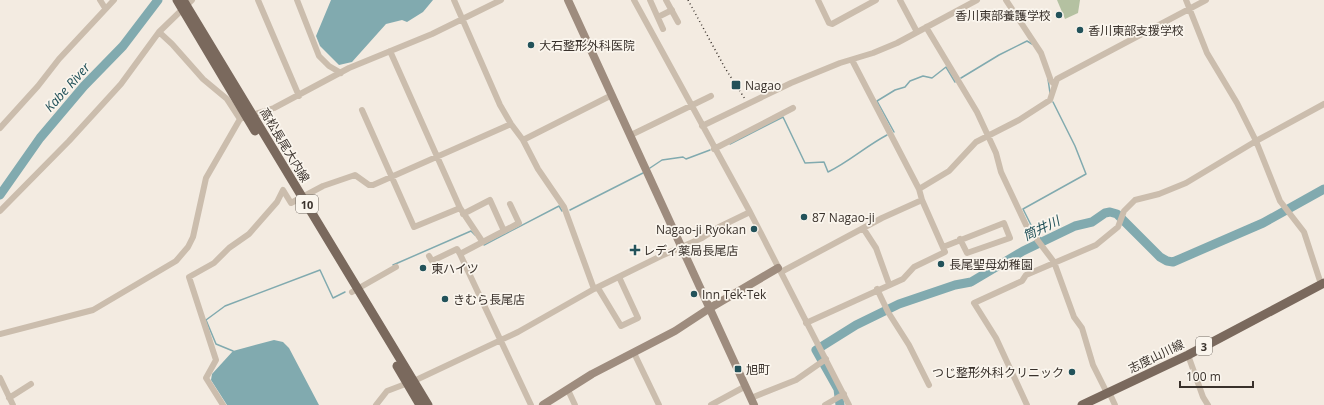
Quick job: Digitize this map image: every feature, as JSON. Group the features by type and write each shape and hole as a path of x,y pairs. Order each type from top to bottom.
{"main road":[{"name":"高松長尾大内線","path":"184,4 247,116 300,198 410,382 428,405"},
{"name":"志度山川線","path":"1082,405 1188,354 1323,284"},
{"name":"高松長尾大内線","path":"410,382 420,405"}],"street":[{"path":"100,0 105,8"},
{"path":"0,128 105,8 114,0"},
{"path":"258,0 299,96"},
{"path":"297,0 319,56 329,66 341,73"},
{"path":"454,0 483,69 511,124 523,140 538,168 566,210 596,289 621,326 638,318 619,277"},
{"path":"0,334 92,310 176,261 188,247 192,237 206,178 247,116 262,113 299,96 341,73 463,20 501,0"},
{"path":"568,0 753,402 789,383 823,361"},
{"path":"634,0 714,149 750,212 806,323 821,348 823,361 844,394 849,405"},
{"path":"650,0 663,28"},
{"path":"666,0 678,22"},
{"path":"818,0 829,23 832,24 876,0"},
{"path":"900,0 917,32"},
{"path":"702,126 791,83 873,53 917,32 977,0"},
{"path":"1006,0 1042,53 1051,81 1054,84"},
{"path":"1186,0 1207,53 1237,103 1256,140 1284,206 1292,215 1307,238 1323,284"},
{"path":"919,189 949,171 969,148 1019,120 1050,100 1054,84 1057,79 1206,0"},
{"path":"0,211 52,159 121,84 159,32 184,4"},
{"path":"658,17 672,10"},
{"path":"926,27 942,56 970,98 996,153 1001,172 1031,233 1054,262 1074,317 1082,328 1093,365 1115,405"},
{"path":"159,32 172,44 203,79 247,116"},
{"path":"390,51 460,208 482,242"},
{"path":"806,323 907,276 909,271 914,267 945,252 922,200 919,189 852,60"},
{"path":"523,140 612,95"},
{"path":"631,135 710,96"},
{"path":"1027,405 996,338 974,303 1022,281 1026,275 1054,262 1090,249 1114,231 1130,203 1135,200 1180,186 1256,140 1324,104"},
{"path":"714,149 794,108"},
{"path":"362,110 414,227 460,208"},
{"path":"222,405 206,378 216,360 190,277 214,263 229,248 249,234 277,202 283,190 291,203 323,186 355,175 368,185 373,185 511,124"},
{"path":"463,214 490,200 504,231"},
{"path":"543,405 592,374 675,332 710,308 779,270 922,200"},
{"path":"460,254 519,223 510,204"},
{"path":"376,405 388,391 546,318 619,277 702,238 719,227 750,212"},
{"path":"943,247 960,239 1004,224 1010,238 967,253 960,239"},
{"path":"863,228 876,248 889,284"},
{"path":"429,256 432,260 457,249 531,405"},
{"path":"355,290 396,267"},
{"path":"877,289 887,310 909,345 928,385"},
{"path":"634,353 659,405"},
{"path":"1188,354 1200,390 1208,405"},
{"path":"0,378 13,405"},
{"path":"9,398 31,384"},
{"path":"711,405 746,386"},
{"path":"568,390 575,405"},
{"path":"825,405 844,394"}],"green space":[{"path":"1057,0 1080,0 1078,13 1065,19"}],"water":[{"path":"331,0 433,0 423,12 407,22 402,20 386,24 352,62 339,65 320,46 316,36"},
{"path":"274,340 283,342 289,348 319,405 227,405 211,380 212,374 233,351"}],"waterway":[{"name":"Kabe River","path":"0,195 40,138 84,86 123,46 158,0"},
{"path":"961,78 999,55 1027,41 1032,44"},
{"path":"894,132 877,101 895,90 905,87 910,81 923,76 932,78 946,67 955,82"},
{"path":"1048,79 1050,93"},
{"path":"1044,242 1033,229 1023,209 1086,174 1075,146 1053,102"},
{"path":"730,144 783,117 805,163 824,162 828,172 887,135"},
{"path":"650,168 662,160 683,157 686,159 710,150"},
{"path":"570,210 643,173"},
{"name":"筒井川","path":"840,405 838,389 816,350 856,325 899,304 955,285 971,282 1023,251 1075,226 1092,222 1105,213 1110,212 1117,214 1160,257 1167,261 1173,262 1263,223 1324,189"},
{"path":"484,245 559,206 562,211"},
{"path":"393,265 471,231 475,235"},
{"path":"233,351 216,344 206,320 225,306 320,270 333,298 345,292"}],"railway":[{"path":"688,0 725,68 745,99"}],"place":[{"name":"香川東部養護学校","path":"1059,15"},
{"name":"香川東部支援学校","path":"1080,30"},
{"name":"大石整形外科医院","path":"531,45"},
{"name":"Nagao","path":"736,85"},
{"name":"87 Nagao-ji","path":"804,217"},
{"name":"Nagao-ji Ryokan","path":"754,229"},
{"name":"レディ薬局長尾店","path":"635,250"},
{"name":"長尾聖母幼稚園","path":"941,264"},
{"name":"東ハイツ","path":"423,268"},
{"name":"Inn Tek-Tek","path":"694,294"},
{"name":"きむら長尾店","path":"445,299"},
{"name":"旭町","path":"738,369"},
{"name":"つじ整形外科クリニック","path":"1072,372"}]}
